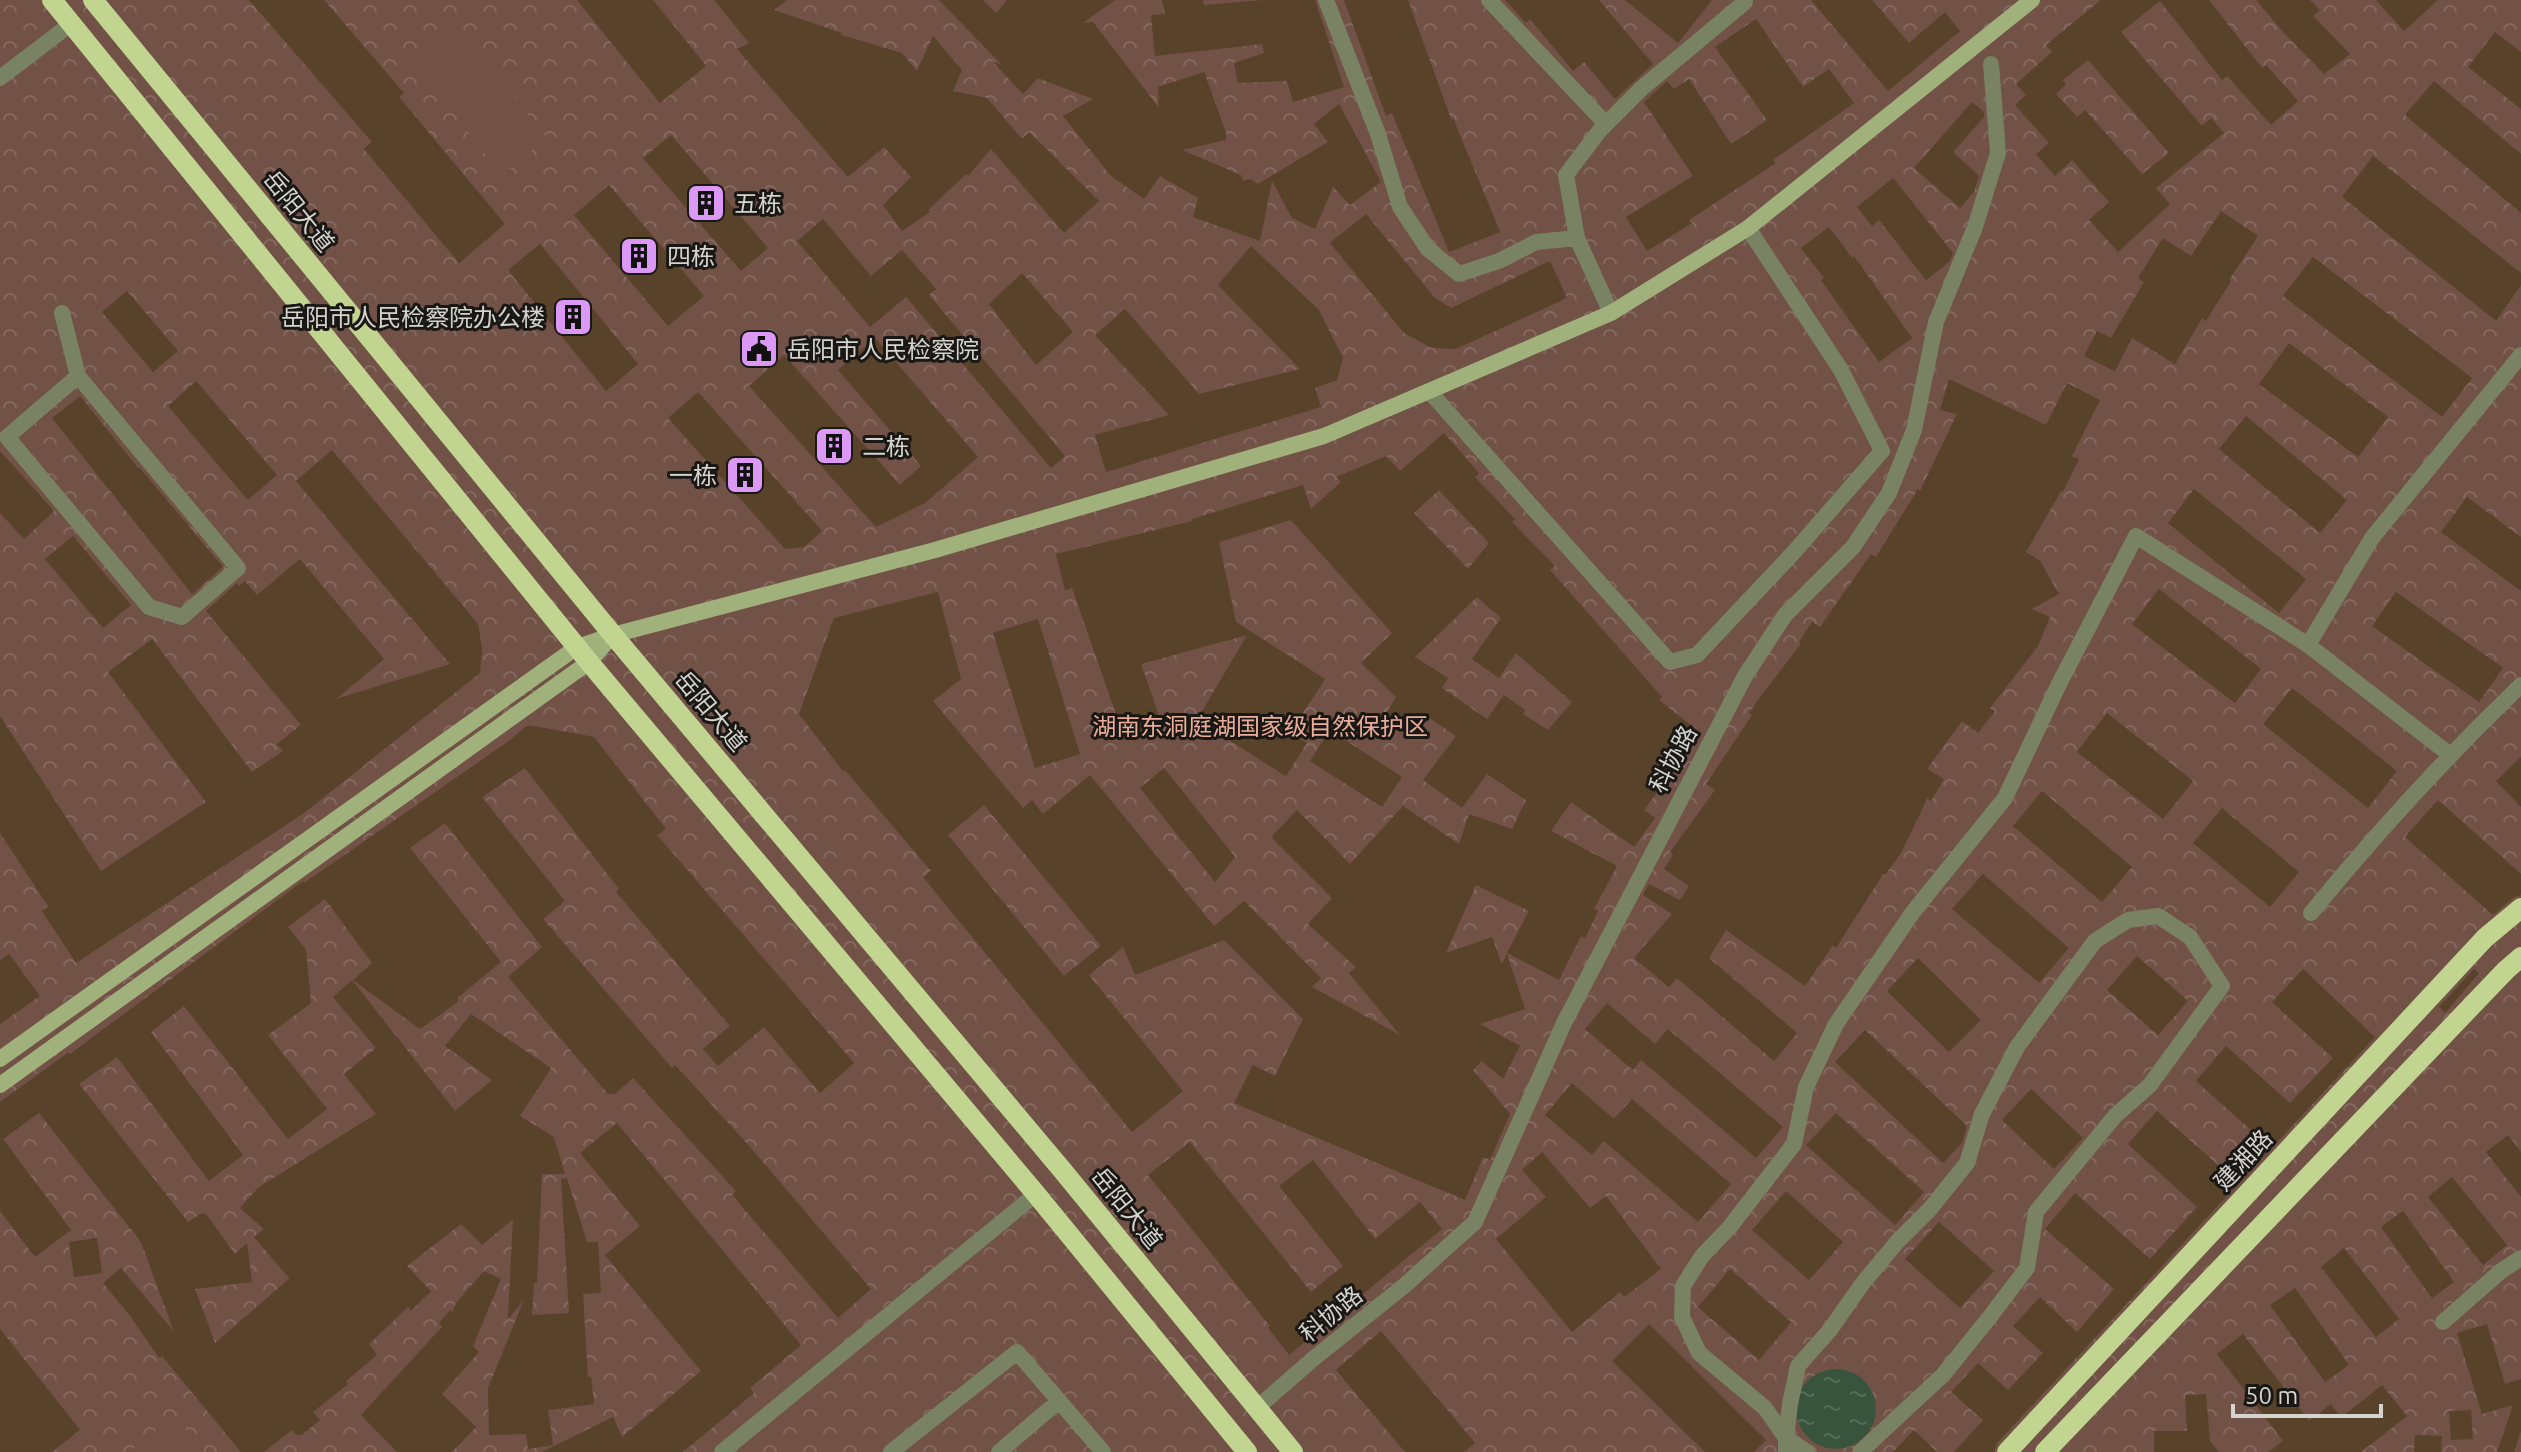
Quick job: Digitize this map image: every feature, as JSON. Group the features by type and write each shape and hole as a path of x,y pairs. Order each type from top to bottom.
{"main road":[{"path":"52,0 583,654 1036,1194 1247,1452"},
{"name":"岳阳大道","path":"93,0 613,635 1063,1171 1293,1452"},
{"name":"建湘路","path":"2007,1452 2485,938 2521,908"},
{"path":"2045,1452 2521,957"}],"street":[{"path":"1326,0 1378,134 1400,207 1428,249 1459,274 1499,261 1536,242 1577,238"},
{"path":"1489,0 1606,124"},
{"path":"1611,313 1577,238 1566,175 1606,124 1654,78 1745,2 1743,0"},
{"path":"0,1059 613,635 935,550 1324,436 1611,313 1748,228 2032,0"},
{"path":"0,78 72,23"},
{"name":"科协路","path":"1257,1408 1404,1286 1475,1222 1564,1023 1745,676 1785,615 1853,547 1889,493 1914,430 1936,322 1975,227 1998,153 1991,64"},
{"path":"1429,391 1670,662 1697,655 1794,552 1882,451 1841,370 1748,228"},
{"path":"62,313 78,376 238,568 182,617 149,607 3,440 78,376"},
{"path":"2308,645 2372,538 2521,355"},
{"path":"1807,1452 1786,1445 1765,1408 1699,1353 1682,1317 1683,1286 1702,1256 1729,1228 1794,1144 1806,1087 1836,1024 1913,912 2005,798 2059,684 2136,536 2308,645 2449,754"},
{"path":"0,1085 583,654"},
{"path":"2311,913 2449,754 2521,685"},
{"path":"1786,1445 1798,1366 1830,1330 1888,1252 1930,1209 1967,1163 1982,1114 2017,1047 2095,941 2128,920 2158,916 2190,937 2222,986 2150,1085 2115,1116 2036,1212 2027,1268 1989,1318 1943,1375 1860,1452"},
{"path":"722,1452 1036,1194"},
{"path":"2443,1322 2501,1271 2521,1258"},
{"path":"891,1452 1017,1352 1097,1450"},
{"path":"999,1452 1059,1401"}],"green space":[{"name":"湖南东洞庭湖国家级自然保护区","path":"0,0 2521,0 2521,1452 0,1452"},
{"path":"458,28 547,138 502,175 414,63"},
{"path":"174,1416 204,1452 130,1452"}],"water":[{"path":"1836,1369 1851,1372 1864,1381 1873,1394 1876,1409 1873,1424 1864,1437 1851,1446 1836,1449 1821,1446 1808,1437 1799,1424 1796,1409 1799,1394 1808,1381 1821,1372"}],"building":[{"path":"249,0 324,0 404,93 399,97 505,224 459,263 364,149 372,142"},
{"path":"577,0 653,0 706,66 660,103"},
{"path":"714,0 787,0 774,10 902,53 917,71 933,36 962,70 953,91 987,98 1022,139 1029,132 1099,201 1064,233 991,149 968,176 966,174 928,210 930,212 902,231 883,205 911,177 884,147 848,177 737,49 749,43"},
{"path":"939,0 983,0 996,13 1007,0 1115,0 1083,23 1093,22 1159,108 1158,87 1204,72 1226,140 1182,150 1241,175 1243,181 1250,179 1258,184 1328,142 1314,124 1339,104 1381,182 1350,205 1333,187 1315,229 1292,218 1272,181 1260,241 1193,217 1198,198 1160,176 1144,199 1111,176 1063,116 1093,99 1038,78 1023,94 992,61 1002,65"},
{"path":"1162,0 1203,0 1204,5 1315,0 1344,87 1293,102 1287,81 1238,83 1234,63 1264,53 1262,44 1155,56 1151,15 1165,14"},
{"path":"1344,0 1408,0 1451,119 1500,232 1449,252 1392,113 1386,116"},
{"path":"1505,0 1599,0 1653,64 1615,99 1584,62 1573,71 1530,19 1526,23"},
{"path":"1625,0 1712,0 1678,43"},
{"path":"1811,0 1872,0 1909,43 1945,12 1960,31 1888,91"},
{"path":"2101,0 2209,0 2262,68 2266,65 2298,101 2271,125 2227,76 2222,80 2160,1 2121,32 2202,126 2211,118 2224,133 2156,188 2170,204 2118,252 2089,220 2109,202 2072,160 2055,176 2036,154 2049,143 2015,105 2026,95 2016,84 2052,52 2046,45","holes":["2088,60 2169,153 2142,174 2085,110 2077,117 2056,94 2066,84 2063,80"]},
{"path":"2256,0 2310,0 2320,10 2313,16 2350,54 2324,74"},
{"path":"2376,0 2438,0 2404,31"},
{"path":"1756,19 1803,87 1829,69 1854,103 1773,160 1776,163 1647,251 1626,217 1693,176 1644,102 1667,81 1674,89 1689,79 1731,144 1767,120 1715,47"},
{"path":"2495,32 2521,52 2521,109 2468,67"},
{"path":"2434,81 2521,154 2521,213 2405,115"},
{"path":"1972,102 1984,112 1984,117 1953,152 1979,176 1974,192 1960,208 1914,168"},
{"name":"五栋","path":"671,135 768,248 741,271 643,158"},
{"path":"2373,156 2521,273 2521,285 2496,321 2342,197"},
{"path":"1893,178 1953,253 1949,262 1926,280 1879,220 1872,226 1857,207"},
{"name":"四栋","path":"609,185 704,296 668,326 574,215"},
{"path":"2221,211 2258,236 2206,321 2202,318 2175,364 2132,338 2115,371 2084,356 2097,331 2111,338 2144,282 2138,278 2163,238 2191,256"},
{"path":"1366,214 1435,298 1451,308 1550,261 1567,298 1456,349 1432,348 1404,333 1330,243"},
{"path":"823,219 871,276 902,250 936,289 929,295 1065,456 1051,468 906,297 870,327 797,241"},
{"path":"1829,227 1852,258 1854,256 1912,338 1879,362 1801,248"},
{"name":"岳阳市人民检察院办公楼","path":"540,244 638,364 606,391 508,270"},
{"path":"1251,246 1319,310 1343,358 1337,380 1315,388 1321,407 1106,472 1095,435 1169,415 1095,335 1125,309 1199,394 1300,369 1218,285"},
{"path":"2313,257 2472,378 2442,417 2283,296"},
{"path":"1022,273 1073,332 1036,365 989,304"},
{"path":"127,291 178,351 153,372 102,312"},
{"path":"875,338 978,457 925,503 876,527 749,386 784,355 900,485 921,466 838,370"},
{"path":"2289,343 2388,417 2358,457 2259,384"},
{"path":"1949,379 2046,425 2067,383 2100,400 2072,456 2079,459 2063,492 2026,552 2040,561 2059,594 2032,609 2050,617 2038,646 1990,708 1995,711 1978,733 1962,721 1927,769 1944,779 1931,801 1927,799 1901,853 1883,874 1836,948 1833,945 1805,986 1726,930 1709,958 1797,1033 1774,1061 1677,978 1669,987 1634,958 1672,914 1643,895 1649,884 1680,900 1689,886 1664,869 1673,855 1670,852 1715,790 1706,784 1752,715 1749,713 1801,644 1799,642 1812,622 1820,627 1871,554 1876,557 1918,489 1920,491 1957,414 1940,410"},
{"path":"196,381 277,475 248,500 168,406"},
{"name":"一栋","path":"698,392 822,531 804,547 785,549 668,418"},
{"path":"80,396 223,567 192,594 52,418"},
{"path":"2246,416 2347,500 2320,533 2219,449"},
{"path":"1444,433 1479,473 1475,477 1515,519 1512,522 1555,566 1550,570 1662,697 1659,700 1701,733 1644,810 1655,818 1634,847 1571,802 1551,831 1617,866 1594,909 1598,911 1585,938 1581,936 1559,980 1507,953 1529,911 1476,885 1446,953 1492,937 1502,964 1507,954 1525,1009 1480,1024 1520,1046 1503,1079 1482,1061 1473,1070 1510,1114 1490,1160 1483,1157 1465,1200 1234,1103 1253,1065 1275,1076 1303,1019 1224,940 1135,975 1123,947 1089,975 1183,1091 1132,1132 923,877 931,871 843,771 799,714 834,618 938,592 961,679 933,701 1023,808 1032,800 1043,814 1090,775 1214,926 1244,901 1321,978 1312,987 1400,1035 1349,973 1356,967 1308,924 1332,898 1271,837 1297,810 1350,864 1403,806 1459,844 1469,814 1512,829 1526,800 1487,774 1462,808 1423,780 1456,736 1425,715 1414,732 1386,714 1396,697 1361,663 1392,633 1291,520 1219,542 1236,622 1325,679 1290,733 1307,743 1286,776 1197,720 1247,635 1141,664 1162,724 1124,737 1072,588 1065,590 1056,554 1193,521 1303,485 1311,509 1341,482 1337,477 1386,456 1400,471","holes":["1439,490 1489,543 1468,569 1414,513","1477,597 1501,618 1472,659 1499,678 1516,653 1572,702 1548,730 1523,714 1525,710 1504,695 1487,719 1442,688 1448,678 1415,657","984,805 1101,946 1064,976 948,835"]},
{"path":"332,450 478,624 482,649 480,673 304,813 76,963 42,911 48,906 0,833 0,716 101,871 206,802 108,672 152,639 252,772 283,751 277,744 301,725 206,611 237,583 239,586 245,581 257,595 300,559 384,659 336,699 450,664 296,481"},
{"path":"0,451 54,511 24,539 0,513"},
{"path":"2194,489 2306,579 2279,613 2168,523"},
{"path":"2467,497 2521,537 2521,591 2441,532"},
{"path":"73,536 131,605 103,628 45,559"},
{"path":"2159,589 2261,669 2235,703 2132,624"},
{"path":"2396,592 2503,668 2479,702 2372,626"},
{"path":"1038,619 1080,754 1035,768 993,633"},
{"path":"2292,688 2397,771 2368,808 2263,724"},
{"path":"2107,713 2193,781 2163,819 2077,752"},
{"path":"528,725 594,737 666,829 657,835 854,1063 820,1093 764,1027 718,1066 703,1049 730,1026 616,892 619,889 525,768 482,797 565,901 543,919 672,1068 675,1065 751,1148 871,1289 838,1318 732,1195 736,1191 633,1078 615,1094 608,1094 508,977 542,947 445,823 410,848 501,962 457,998 459,1001 420,1029 353,980 372,963 325,899 288,927 306,950 311,1003 268,1035 327,1109 288,1139 184,1006 151,1032 243,1155 209,1181 117,1057 79,1084 188,1222 200,1214 206,1214 235,1254 247,1243 252,1282 195,1289 215,1343 291,1277 254,1237 264,1229 240,1208 259,1187 376,1114 344,1074 376,1048 333,997 352,980 455,1111 492,1080 445,1046 471,1014 551,1068 520,1116 554,1137 565,1174 542,1174 537,1283 534,1283 532,1315 569,1313 561,1179 567,1178 587,1242 598,1242 601,1293 583,1294 588,1377 591,1377 594,1404 548,1410 553,1445 528,1449 526,1434 489,1435 488,1388 524,1300 508,1319 513,1219 482,1245 461,1224 407,1266 431,1291 411,1311 408,1307 369,1344 377,1355 313,1412 320,1420 302,1435 296,1435 292,1430 264,1452 241,1452 162,1356 159,1358 103,1283 121,1268 174,1332 141,1242 39,1113 3,1139 71,1230 35,1257 0,1211 0,1102 70,1054 303,881"},
{"path":"1330,730 1402,777 1382,807 1310,761"},
{"path":"2521,757 2521,807 2496,781"},
{"path":"1164,768 1235,857 1215,882 1140,788"},
{"path":"2042,791 2132,867 2102,902 2013,826"},
{"path":"2438,800 2521,874 2521,895 2493,915 2405,837"},
{"path":"2222,808 2299,872 2270,907 2193,843"},
{"path":"1983,874 2069,948 2039,983 1952,909"},
{"path":"9,954 40,996 0,1024 0,960"},
{"path":"2137,956 2188,1001 2158,1035 2107,990"},
{"path":"1918,958 1981,1020 1949,1052 1887,991"},
{"path":"2303,969 2375,1037 1997,1443 1994,1452 1954,1452 1983,1420 1951,1392 1978,1363 2008,1390 2043,1353 2013,1326 2040,1297 2077,1332 2114,1289 2045,1229 2075,1193 2150,1259 2197,1207 2128,1144 2157,1111 2228,1174 2260,1138 2196,1081 2226,1046 2290,1103 2333,1058 2272,1002"},
{"path":"2474,969 2479,973 2445,1013 2439,1007"},
{"path":"1607,1003 1655,1044 1668,1029 1783,1127 1756,1158 1641,1060 1633,1070 1585,1029"},
{"path":"1865,1030 1967,1126 1962,1143 1943,1163 1835,1062"},
{"path":"1572,1083 1614,1119 1632,1099 1731,1184 1698,1222 1604,1141 1592,1155 1545,1115"},
{"path":"2031,1089 2083,1138 2054,1169 2002,1120"},
{"path":"1836,1113 1924,1192 1895,1225 1806,1145"},
{"path":"617,1123 801,1345 750,1388 754,1393 683,1452 542,1452 613,1417 622,1437 701,1371 605,1255 640,1226 580,1153"},
{"path":"2508,1135 2521,1152 2521,1197 2486,1152"},
{"path":"1190,1142 1311,1292 1343,1266 1279,1186 1313,1160 1375,1239 1420,1202 1442,1229 1289,1355 1268,1328 1270,1326 1148,1175"},
{"path":"1542,1152 1590,1208 1606,1196 1661,1269 1624,1297 1620,1292 1572,1332 1496,1239 1546,1197 1522,1170"},
{"path":"2452,1177 2507,1245 2483,1265 2428,1197"},
{"path":"1786,1191 1843,1242 1809,1280 1752,1230"},
{"path":"2403,1211 2454,1282 2432,1298 2381,1227"},
{"path":"1939,1222 1994,1271 1960,1308 1905,1259"},
{"path":"97,1238 102,1273 74,1277 69,1242"},
{"path":"2344,1248 2399,1319 2376,1337 2321,1267"},
{"path":"1730,1269 1791,1322 1759,1360 1698,1307"},
{"path":"484,1271 501,1279 473,1346 479,1352 442,1394 476,1427 452,1452 397,1452 361,1415 442,1327 439,1323 450,1310 452,1313 456,1303"},
{"path":"2295,1288 2349,1365 2325,1382 2270,1305"},
{"path":"1649,1324 1766,1440 1754,1452 1705,1452 1612,1361"},
{"path":"2487,1324 2505,1384 2521,1379 2521,1431 2514,1452 2497,1452 2513,1405 2482,1414 2457,1333"},
{"path":"0,1329 80,1430 52,1452 0,1452"},
{"path":"1381,1331 1475,1443 1464,1452 1405,1452 1336,1370"},
{"path":"2243,1334 2309,1421 2331,1404 2341,1418 2382,1385 2407,1416 2361,1452 2268,1452 2283,1441 2217,1354"},
{"path":"2206,1394 2210,1441 2219,1452 2154,1452 2154,1431 2187,1431 2185,1395"},
{"path":"2471,1410 2473,1439 2451,1440 2449,1411"},
{"path":"1914,1430 1937,1452 1893,1452"},
{"path":"2415,1435 2442,1436 2441,1452 2414,1452"}],"place":[{"name":"五栋","path":"706,203"},
{"name":"四栋","path":"639,256"},
{"name":"岳阳市人民检察院办公楼","path":"573,317"},
{"name":"岳阳市人民检察院","path":"759,349"},
{"name":"二栋","path":"834,446"},
{"name":"一栋","path":"745,475"}]}
